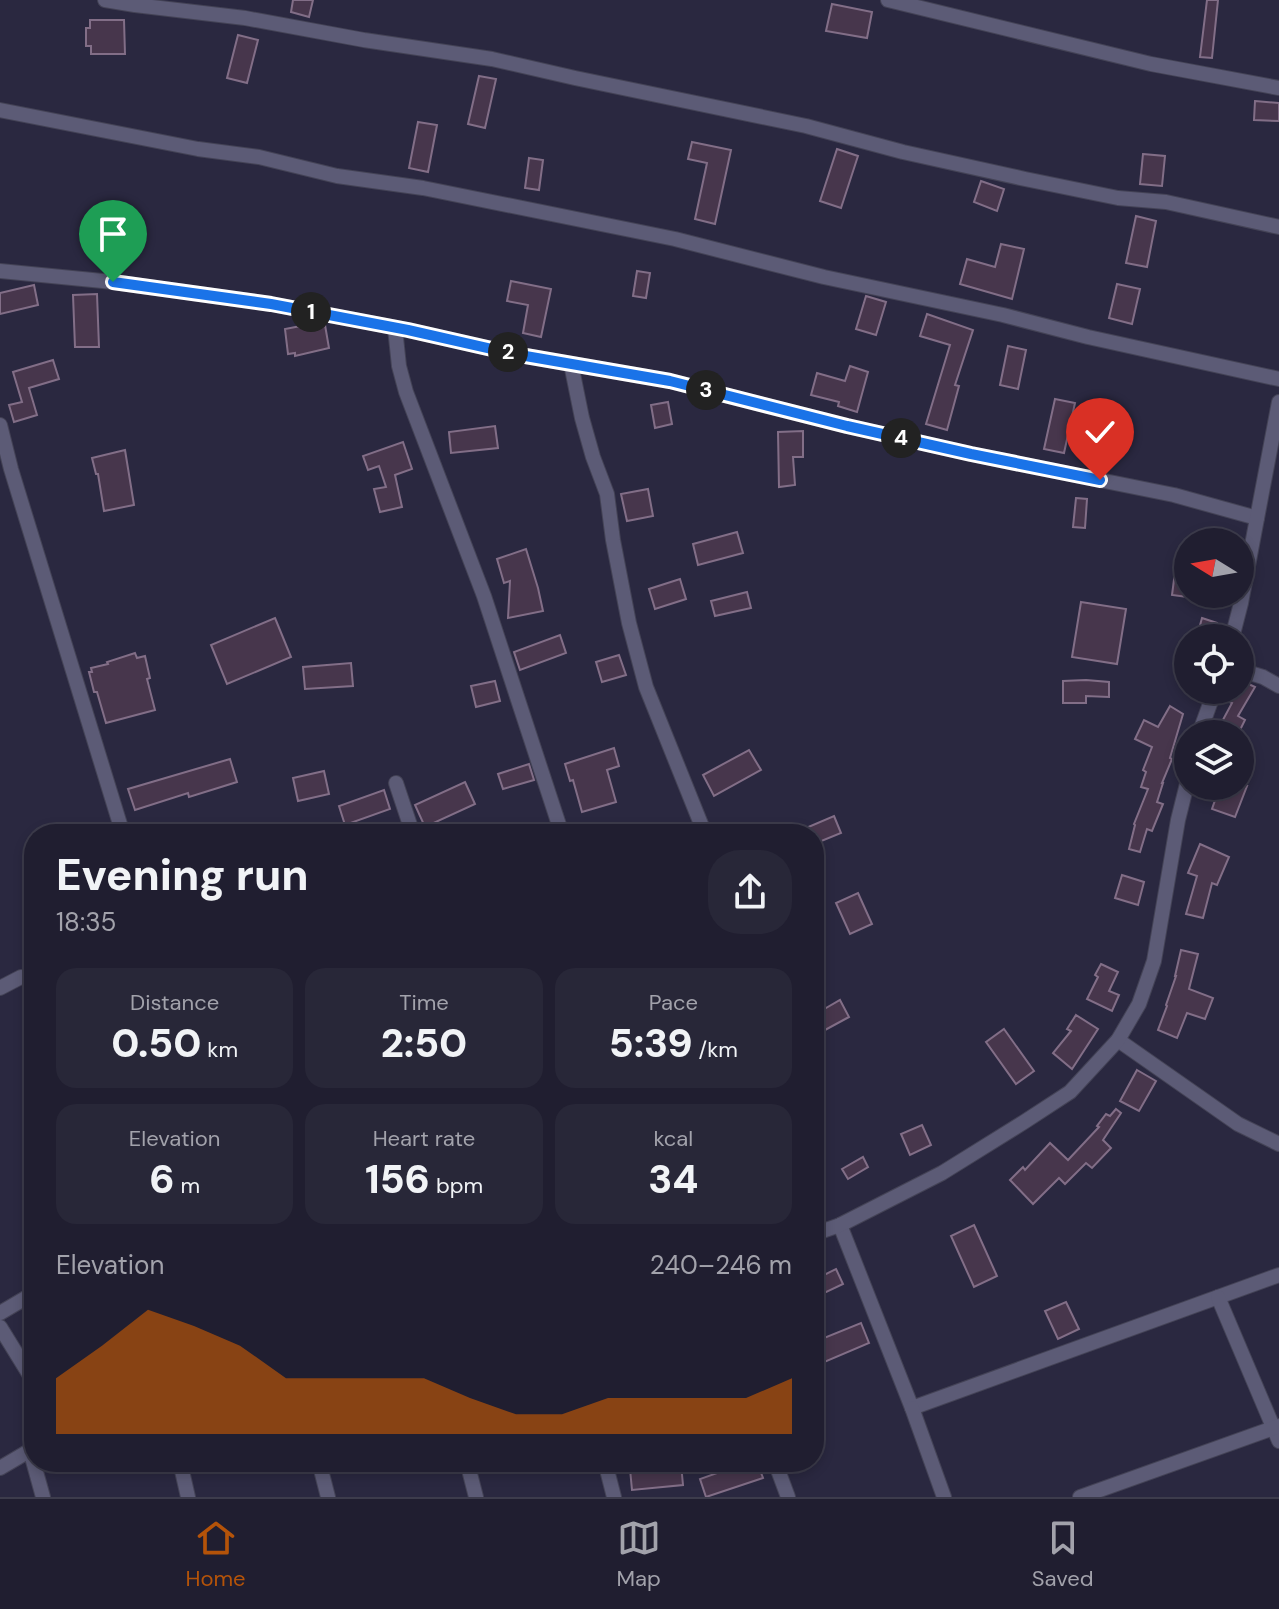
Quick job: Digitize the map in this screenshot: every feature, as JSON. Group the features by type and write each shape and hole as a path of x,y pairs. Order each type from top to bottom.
{"street":[{"path":"105,0 245,18 492,59 806,126 903,152 1025,179 1118,198 1166,202 1279,227"},
{"path":"888,0 1151,64 1279,88"},
{"path":"0,110 198,149 259,157 337,176 423,188 675,239 824,277 1279,379"},
{"path":"0,271 113,282 271,304 514,354 670,381 847,426 1174,495 1257,518"},
{"path":"395,328 399,366 406,392 484,596 559,824"},
{"path":"571,364 582,418 607,494 629,623 646,687 701,824"},
{"path":"1236,624 1279,402"},
{"path":"0,425 6,472 120,824"},
{"path":"1254,674 1279,686"},
{"path":"396,783 410,824"},
{"path":"824,1231 942,1173 1070,1092 1118,1040 1139,1004 1154,961 1183,800"},
{"path":"0,988 21,977"},
{"path":"1118,1040 1238,1124 1279,1144"},
{"path":"840,1225 944,1497"},
{"path":"912,1408 1278,1274"},
{"path":"1080,1497 1277,1432 1218,1297"},
{"path":"0,1313 24,1299"},
{"path":"0,1327 24,1366"},
{"path":"0,1468 24,1454"},
{"path":"37,1472 43,1497"},
{"path":"182,1472 188,1497"},
{"path":"322,1472 328,1497"},
{"path":"470,1472 476,1497"},
{"path":"608,1472 614,1497"},
{"path":"779,1472 788,1497"}],"building":[{"path":"293,0 313,0 309,17 291,12"},
{"path":"1207,0 1218,0 1212,58 1200,57"},
{"path":"832,4 872,12 867,38 826,31"},
{"path":"90,20 124,20 125,54 91,54 91,46 86,46 86,28 90,28"},
{"path":"238,35 258,40 247,83 227,78"},
{"path":"479,76 496,79 485,128 468,124"},
{"path":"1255,101 1279,103 1279,121 1254,120"},
{"path":"418,122 437,125 428,172 409,168"},
{"path":"692,142 731,150 715,224 695,219 707,163 688,159"},
{"path":"837,149 858,156 841,208 820,201"},
{"path":"1143,154 1165,156 1162,186 1140,184"},
{"path":"529,158 543,160 539,190 525,188"},
{"path":"981,181 1004,189 997,211 974,202"},
{"path":"1136,216 1156,221 1147,267 1126,263"},
{"path":"1001,244 1024,249 1012,299 960,284 967,259 995,267"},
{"path":"637,271 650,273 646,298 633,296"},
{"path":"511,281 551,289 541,337 523,333 528,305 507,301"},
{"path":"1117,284 1140,289 1132,324 1109,318"},
{"path":"34,285 38,305 0,314 0,293"},
{"path":"97,294 99,347 75,347 73,295"},
{"path":"866,296 886,302 876,335 856,329"},
{"path":"927,314 973,330 955,385 959,386 947,430 926,424 950,345 920,336"},
{"path":"306,325 307,328 325,325 329,348 295,356 295,353 288,354 285,329"},
{"path":"1008,346 1026,350 1018,389 1000,385"},
{"path":"53,360 59,379 29,388 37,415 14,422 9,405 22,402 13,372"},
{"path":"850,366 868,372 857,412 838,406 839,402 811,395 817,373 845,381"},
{"path":"1055,399 1075,403 1064,453 1044,449"},
{"path":"668,402 672,424 655,428 651,405"},
{"path":"495,426 498,448 451,453 449,432"},
{"path":"803,431 803,457 793,457 795,485 779,487 778,432"},
{"path":"403,442 412,469 395,475 402,507 380,512 374,489 386,487 379,466 368,470 363,456"},
{"path":"125,450 134,505 104,511 92,458"},
{"path":"648,489 653,516 627,521 621,494"},
{"path":"1076,498 1087,499 1085,528 1073,527"},
{"path":"737,532 743,553 698,565 693,544"},
{"path":"526,549 543,611 508,618 510,581 504,583 497,559"},
{"path":"680,579 686,599 655,609 649,589"},
{"path":"747,592 751,608 715,616 711,601"},
{"path":"1081,602 1126,609 1117,664 1072,657"},
{"path":"275,618 291,657 227,684 211,645"},
{"path":"1202,618 1217,623 1217,624 1200,624"},
{"path":"560,635 566,653 520,670 514,652"},
{"path":"135,653 137,658 145,656 155,710 106,723 89,672 92,672 91,668"},
{"path":"619,655 626,675 602,682 596,662"},
{"path":"351,663 353,686 305,689 303,667"},
{"path":"495,681 500,701 476,707 471,686"},
{"path":"1063,681 1109,682 1109,697 1086,696 1086,703 1063,703"},
{"path":"1231,704 1245,704 1238,716 1245,720 1223,720"},
{"path":"1170,706 1183,714 1181,720 1174,720 1172,759 1157,802 1163,804 1152,831 1147,829 1140,852 1129,849 1134,824 1148,789 1141,787 1146,772 1143,770 1152,747 1135,739 1144,720 1158,727"},
{"path":"614,748 619,766 607,770 616,802 582,812 565,764"},
{"path":"749,750 761,770 714,796 703,775"},
{"path":"230,759 237,782 135,810 128,789"},
{"path":"529,764 534,780 503,789 498,774"},
{"path":"324,771 329,794 298,801 293,778"},
{"path":"465,782 475,804 432,824 424,824 415,805"},
{"path":"384,790 390,809 345,824 339,806"},
{"path":"1215,800 1242,800 1235,817 1212,809"},
{"path":"834,816 841,833 824,840 824,824 815,824"},
{"path":"1200,844 1229,857 1217,885 1212,883 1203,918 1186,914 1197,876 1188,873"},
{"path":"1122,875 1144,882 1138,905 1115,898"},
{"path":"858,893 872,924 850,934 836,903"},
{"path":"1181,950 1198,954 1189,989 1213,998 1205,1019 1187,1013 1177,1038 1158,1030"},
{"path":"1101,964 1118,972 1109,991 1119,995 1112,1011 1087,999"},
{"path":"840,1000 849,1017 824,1031 824,1009"},
{"path":"1076,1015 1098,1029 1072,1069 1053,1053 1071,1031 1067,1029"},
{"path":"1004,1029 1034,1071 1016,1084 986,1042"},
{"path":"1137,1070 1156,1081 1139,1111 1120,1101"},
{"path":"1116,1109 1121,1113 1103,1140 1111,1148 1092,1168 1086,1163 1065,1184 1059,1178 1033,1204 1010,1180 1023,1167 1025,1170 1050,1143 1068,1160 1099,1127 1106,1114 1110,1116"},
{"path":"922,1125 931,1145 910,1155 901,1134"},
{"path":"863,1157 868,1167 848,1179 842,1169"},
{"path":"974,1225 997,1276 974,1287 951,1236"},
{"path":"836,1269 843,1284 824,1293 824,1275"},
{"path":"1066,1302 1079,1329 1058,1339 1045,1311"},
{"path":"861,1323 869,1343 824,1362 824,1338"},
{"path":"630,1472 682,1472 683,1485 632,1490"},
{"path":"720,1472 761,1472 763,1478 706,1497 700,1479"}],"route":[{"path":"113,282 271,304 514,354 670,381 847,426 1100,480"}]}
